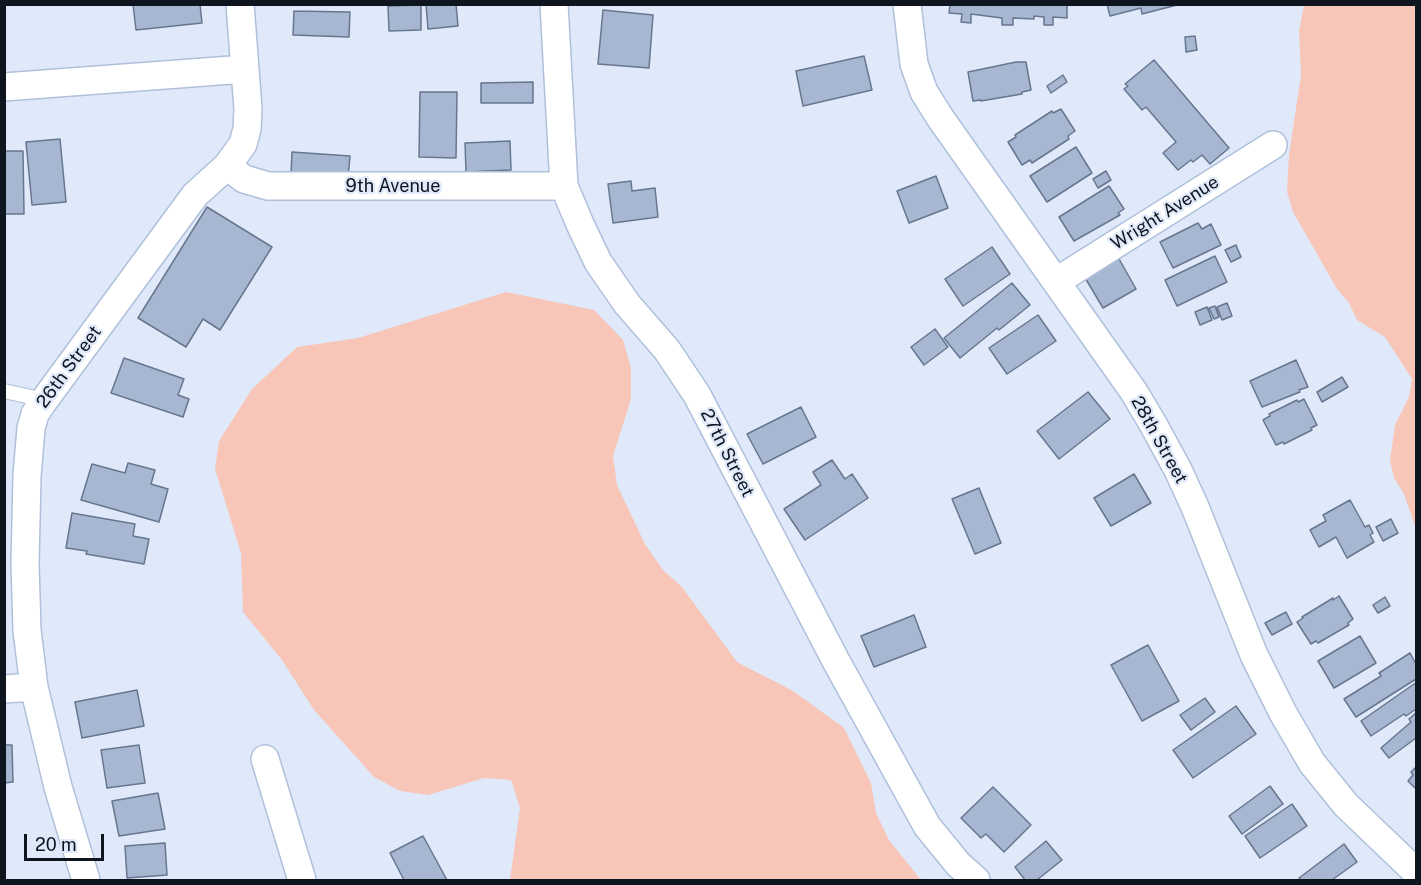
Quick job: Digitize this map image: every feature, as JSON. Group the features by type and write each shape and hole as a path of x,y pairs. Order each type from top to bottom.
{"street":[{"name":"26th Street","path":"86,880 63,808 34,687 26,607 25,520 29,442 37,399 195,195 227,166 243,144 247,129 248,109 240,4"},
{"name":"27th Street","path":"554,4 564,186 598,262 627,304 667,350 697,394 836,661 927,826 958,864 976,880"},
{"name":"28th Street","path":"907,4 914,64 924,92 1134,392 1178,470 1254,655 1283,713 1312,763 1346,805 1414,865"},
{"path":"4,87 244,69"},
{"name":"Wright Avenue","path":"1057,281 1274,145"},
{"name":"9th Avenue","path":"227,166 244,179 268,186 564,186"},
{"path":"4,689 34,687"},
{"path":"266,759 302,880"}],"lane":[{"path":"4,391 37,399"}],"shaded area":[{"path":"1304,5 1416,5 1416,529 1404,494 1394,478 1390,460 1395,425 1409,397 1412,379 1385,337 1357,320 1293,212 1287,192 1289,155 1301,75 1299,31"},
{"path":"506,292 594,310 623,340 631,368 631,399 613,456 617,485 645,544 663,570 682,587 737,662 793,691 844,728 871,783 876,813 889,840 921,880 510,880 520,808 511,780 484,778 428,795 400,791 374,777 314,710 282,660 243,612 241,553 215,469 219,441 252,389 297,347 358,338"}],"building":[{"path":"133,4 200,4 202,23 136,30"},
{"path":"426,4 456,4 458,26 428,29"},
{"path":"950,4 1067,4 1067,18 1053,17 1053,25 1044,25 1044,17 1013,18 1013,25 1002,25 1002,18 971,14 971,23 961,22 962,14 949,13"},
{"path":"1107,4 1177,5 1142,14 1141,8 1110,16"},
{"path":"421,5 421,30 389,31 388,6"},
{"path":"603,10 653,15 649,68 598,64"},
{"path":"294,11 350,12 349,37 293,35"},
{"path":"1195,36 1197,50 1186,52 1185,37"},
{"path":"864,56 872,90 803,106 796,71"},
{"path":"1154,60 1229,148 1210,164 1202,155 1178,170 1163,153 1176,142 1146,107 1142,110 1124,89 1128,86 1125,84"},
{"path":"1026,62 1031,90 1022,92 1022,94 973,101 968,72"},
{"path":"1063,75 1067,82 1051,93 1047,86"},
{"path":"533,82 533,103 481,103 481,83"},
{"path":"420,92 457,92 456,158 419,157"},
{"path":"1061,109 1075,131 1068,136 1069,139 1032,163 1030,160 1022,165 1008,142 1052,111 1053,113"},
{"path":"60,139 66,202 32,205 26,142"},
{"path":"510,141 511,170 466,172 465,143"},
{"path":"1076,147 1092,173 1047,202 1030,176"},
{"path":"4,151 23,151 24,214 4,214"},
{"path":"292,152 350,156 348,178 291,173"},
{"path":"1106,171 1111,180 1098,188 1093,179"},
{"path":"936,176 948,208 909,223 897,191"},
{"path":"631,181 632,191 655,188 658,217 613,223 608,184"},
{"path":"1109,186 1124,209 1118,213 1120,215 1074,241 1059,217"},
{"path":"207,207 272,247 220,330 203,319 186,347 138,318"},
{"path":"1198,223 1202,229 1211,224 1221,245 1173,268 1160,242"},
{"path":"1236,245 1241,257 1231,262 1225,250"},
{"path":"992,247 1010,274 963,306 945,279"},
{"path":"1215,256 1227,282 1177,306 1165,280"},
{"path":"1118,257 1136,289 1103,308 1084,276"},
{"path":"1012,283 1030,305 960,358 944,338"},
{"path":"1227,303 1232,316 1222,320 1217,307"},
{"path":"1215,306 1219,317 1214,319 1209,308"},
{"path":"1207,307 1212,320 1200,325 1195,312"},
{"path":"1038,315 1056,341 1007,374 989,348"},
{"path":"935,329 948,347 924,365 911,347"},
{"path":"124,358 184,379 178,395 189,399 183,417 111,393"},
{"path":"1296,360 1308,387 1262,407 1250,381"},
{"path":"1342,377 1348,387 1322,402 1317,392"},
{"path":"1088,392 1110,419 1059,459 1037,431"},
{"path":"1304,399 1317,425 1311,428 1312,430 1284,444 1283,442 1276,445 1263,420 1270,416 1269,414 1297,400 1298,402"},
{"path":"801,407 816,437 763,464 747,434"},
{"path":"832,460 845,479 852,474 868,498 805,540 784,509 821,485 813,472"},
{"path":"128,463 155,470 151,484 168,489 159,522 81,500 92,464 125,473"},
{"path":"1134,474 1151,503 1111,526 1094,498"},
{"path":"979,488 1001,543 975,554 952,499"},
{"path":"1350,500 1365,527 1369,525 1373,533 1370,535 1374,542 1347,558 1336,537 1319,547 1310,530 1326,521 1323,515"},
{"path":"72,513 135,524 133,536 149,539 144,564 86,554 87,551 66,548"},
{"path":"1391,519 1398,533 1383,541 1376,527"},
{"path":"1339,596 1353,619 1348,623 1349,625 1318,643 1316,641 1311,644 1297,622"},
{"path":"1385,597 1390,606 1378,613 1373,605"},
{"path":"1286,612 1292,624 1272,635 1265,623"},
{"path":"914,615 926,647 874,667 861,636"},
{"path":"1360,636 1376,663 1334,688 1318,661"},
{"path":"1148,645 1179,701 1142,721 1111,665"},
{"path":"1410,653 1416,664 1416,679 1356,717 1344,699 1381,676 1379,673"},
{"path":"1416,684 1416,709 1406,716 1404,714 1371,736 1361,721"},
{"path":"137,690 144,726 82,738 75,702"},
{"path":"1205,698 1215,712 1191,730 1180,715"},
{"path":"1236,706 1256,734 1193,778 1173,750"},
{"path":"1416,713 1416,738 1389,758 1381,748 1411,722 1409,719"},
{"path":"4,745 12,745 13,782 4,783"},
{"path":"139,745 145,783 107,788 101,750"},
{"path":"1416,767 1416,789 1408,781 1413,775 1411,772"},
{"path":"1270,786 1283,804 1242,834 1229,816"},
{"path":"993,787 1031,825 1004,852 986,834 981,838 961,818"},
{"path":"158,793 165,829 119,836 112,801"},
{"path":"1292,804 1307,826 1260,858 1245,836"},
{"path":"423,836 447,880 404,880 390,853"},
{"path":"1046,841 1062,860 1037,880 1025,880 1015,867"},
{"path":"165,843 167,875 127,878 125,846"},
{"path":"1344,844 1357,862 1332,880 1301,880 1299,878"}]}
